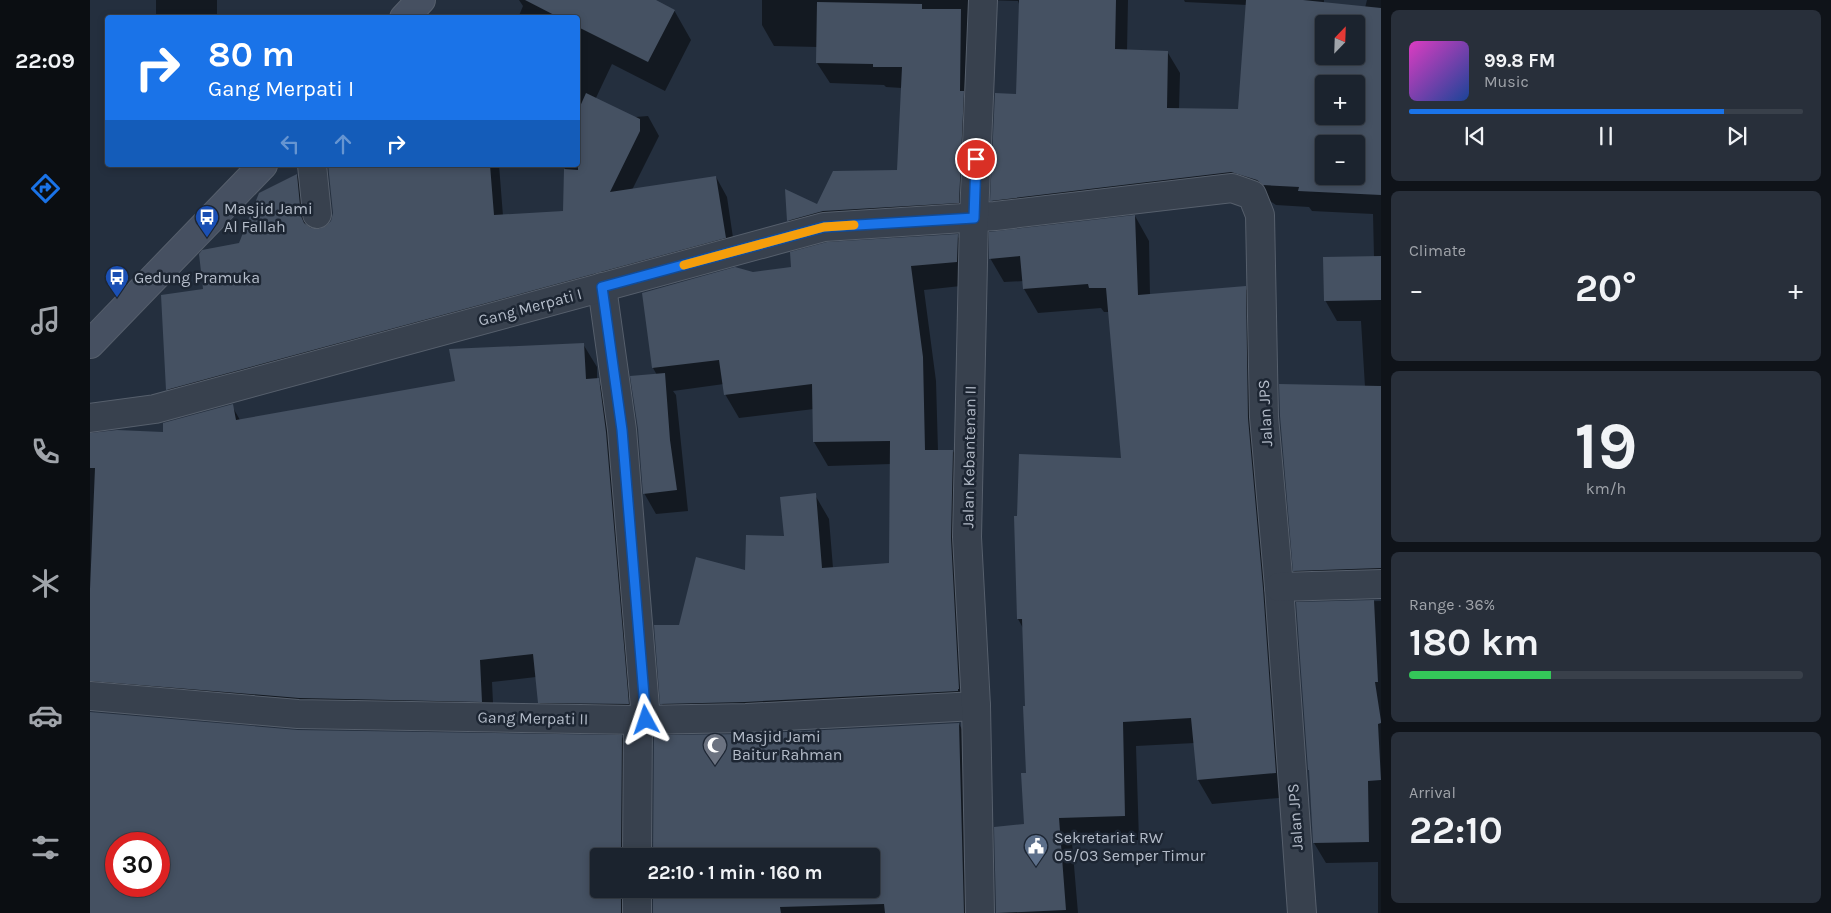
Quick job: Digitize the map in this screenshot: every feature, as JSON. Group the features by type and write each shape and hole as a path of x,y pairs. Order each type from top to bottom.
{"street":[{"path":"407,15 421,0"},
{"name":"Jalan Kebantenan II","path":"980,913 976,706 967,537 974,218 983,0"},
{"path":"90,344 261,167"},
{"path":"312,167 317,214"},
{"name":"Jalan JPS","path":"974,218 1232,188 1252,195 1260,215 1264,417 1279,588 1302,913"},
{"name":"Gang Merpati I","path":"90,418 155,409 824,227 974,218"},
{"path":"602,287 622,430 642,720 637,848"},
{"path":"1279,588 1381,584"},
{"name":"Gang Merpati II","path":"90,696 298,714 642,720 746,718 976,706"},
{"path":"637,898 637,913"}],"building":[{"path":"525,0 656,0 675,10 648,62 580,28 580,15 554,15"},
{"path":"1019,0 1116,0 1115,49 1168,51 1167,108 1238,109 1246,0 1303,0 1381,8 1381,195 1298,191 1299,187 1263,185 1257,180 1231,172 990,201 995,93 1016,94"},
{"path":"817,2 922,4 922,9 961,9 960,91 964,91 959,203 823,211 787,221 785,189 817,204 833,171 897,170 902,67 873,67 873,64 816,63"},
{"path":"586,93 640,119 640,131 610,192 716,176 726,238 166,390 161,295 203,289 199,254 202,250 239,243 259,193 297,174 301,216 304,223 311,228 319,229 331,221 333,213 328,167 490,167 494,215 563,211 564,169 578,170 578,167 580,167 580,106"},
{"path":"1135,215 1138,295 1246,286 1248,418 1263,588 1276,773 1197,780 1191,718 1123,722 1125,816 1059,818 1066,910 996,913 994,827 1024,824 1021,773 1026,773 1023,706 1025,706 1022,619 1017,619 1014,516 1017,516 1019,454 1121,458 1106,288 1089,288 1088,284 1023,289 1020,256 989,259 989,232"},
{"path":"958,234 957,262 911,266 923,357 925,450 953,450 951,538 958,691 745,702 660,704 654,625 679,625 696,557 745,570 746,535 784,536 780,497 816,493 822,568 889,563 890,441 813,442 812,384 724,395 719,360 652,368 642,293 735,267 753,272 791,267 790,252 827,242"},
{"path":"1381,256 1381,300 1324,301 1323,257"},
{"path":"584,343 586,379 599,378 606,432 629,704 538,703 533,654 480,660 482,702 299,698 90,681 90,589 95,468 90,468 90,433 117,430 163,432 163,423 233,404 236,420 455,381 449,349"},
{"path":"665,373 670,440 677,490 643,494 638,429 630,376"},
{"path":"1279,384 1381,386 1381,568 1293,571"},
{"path":"1374,600 1378,682 1375,682 1381,721 1378,724 1381,780 1368,781 1369,842 1313,843 1296,602"},
{"path":"90,712 298,730 622,735 621,848 590,848 590,898 621,898 621,913 90,913"},
{"path":"959,723 964,913 885,913 884,904 780,907 781,913 653,913 653,898 880,898 880,848 653,848 654,735 746,734"}],"slow traffic":[{"path":"684,265 824,227 854,225"}],"place":[{"name":"Masjid Jami Al Fallah","path":"207,238"},
{"name":"Gedung Pramuka","path":"117,298"},
{"name":"Masjid Jami Baitur Rahman","path":"715,766"},
{"name":"Sekretariat RW 05/03 Semper Timur","path":"1036,867"}],"route":[{"path":"646,720 622,430 602,287 824,227 974,218 976,159"}]}
